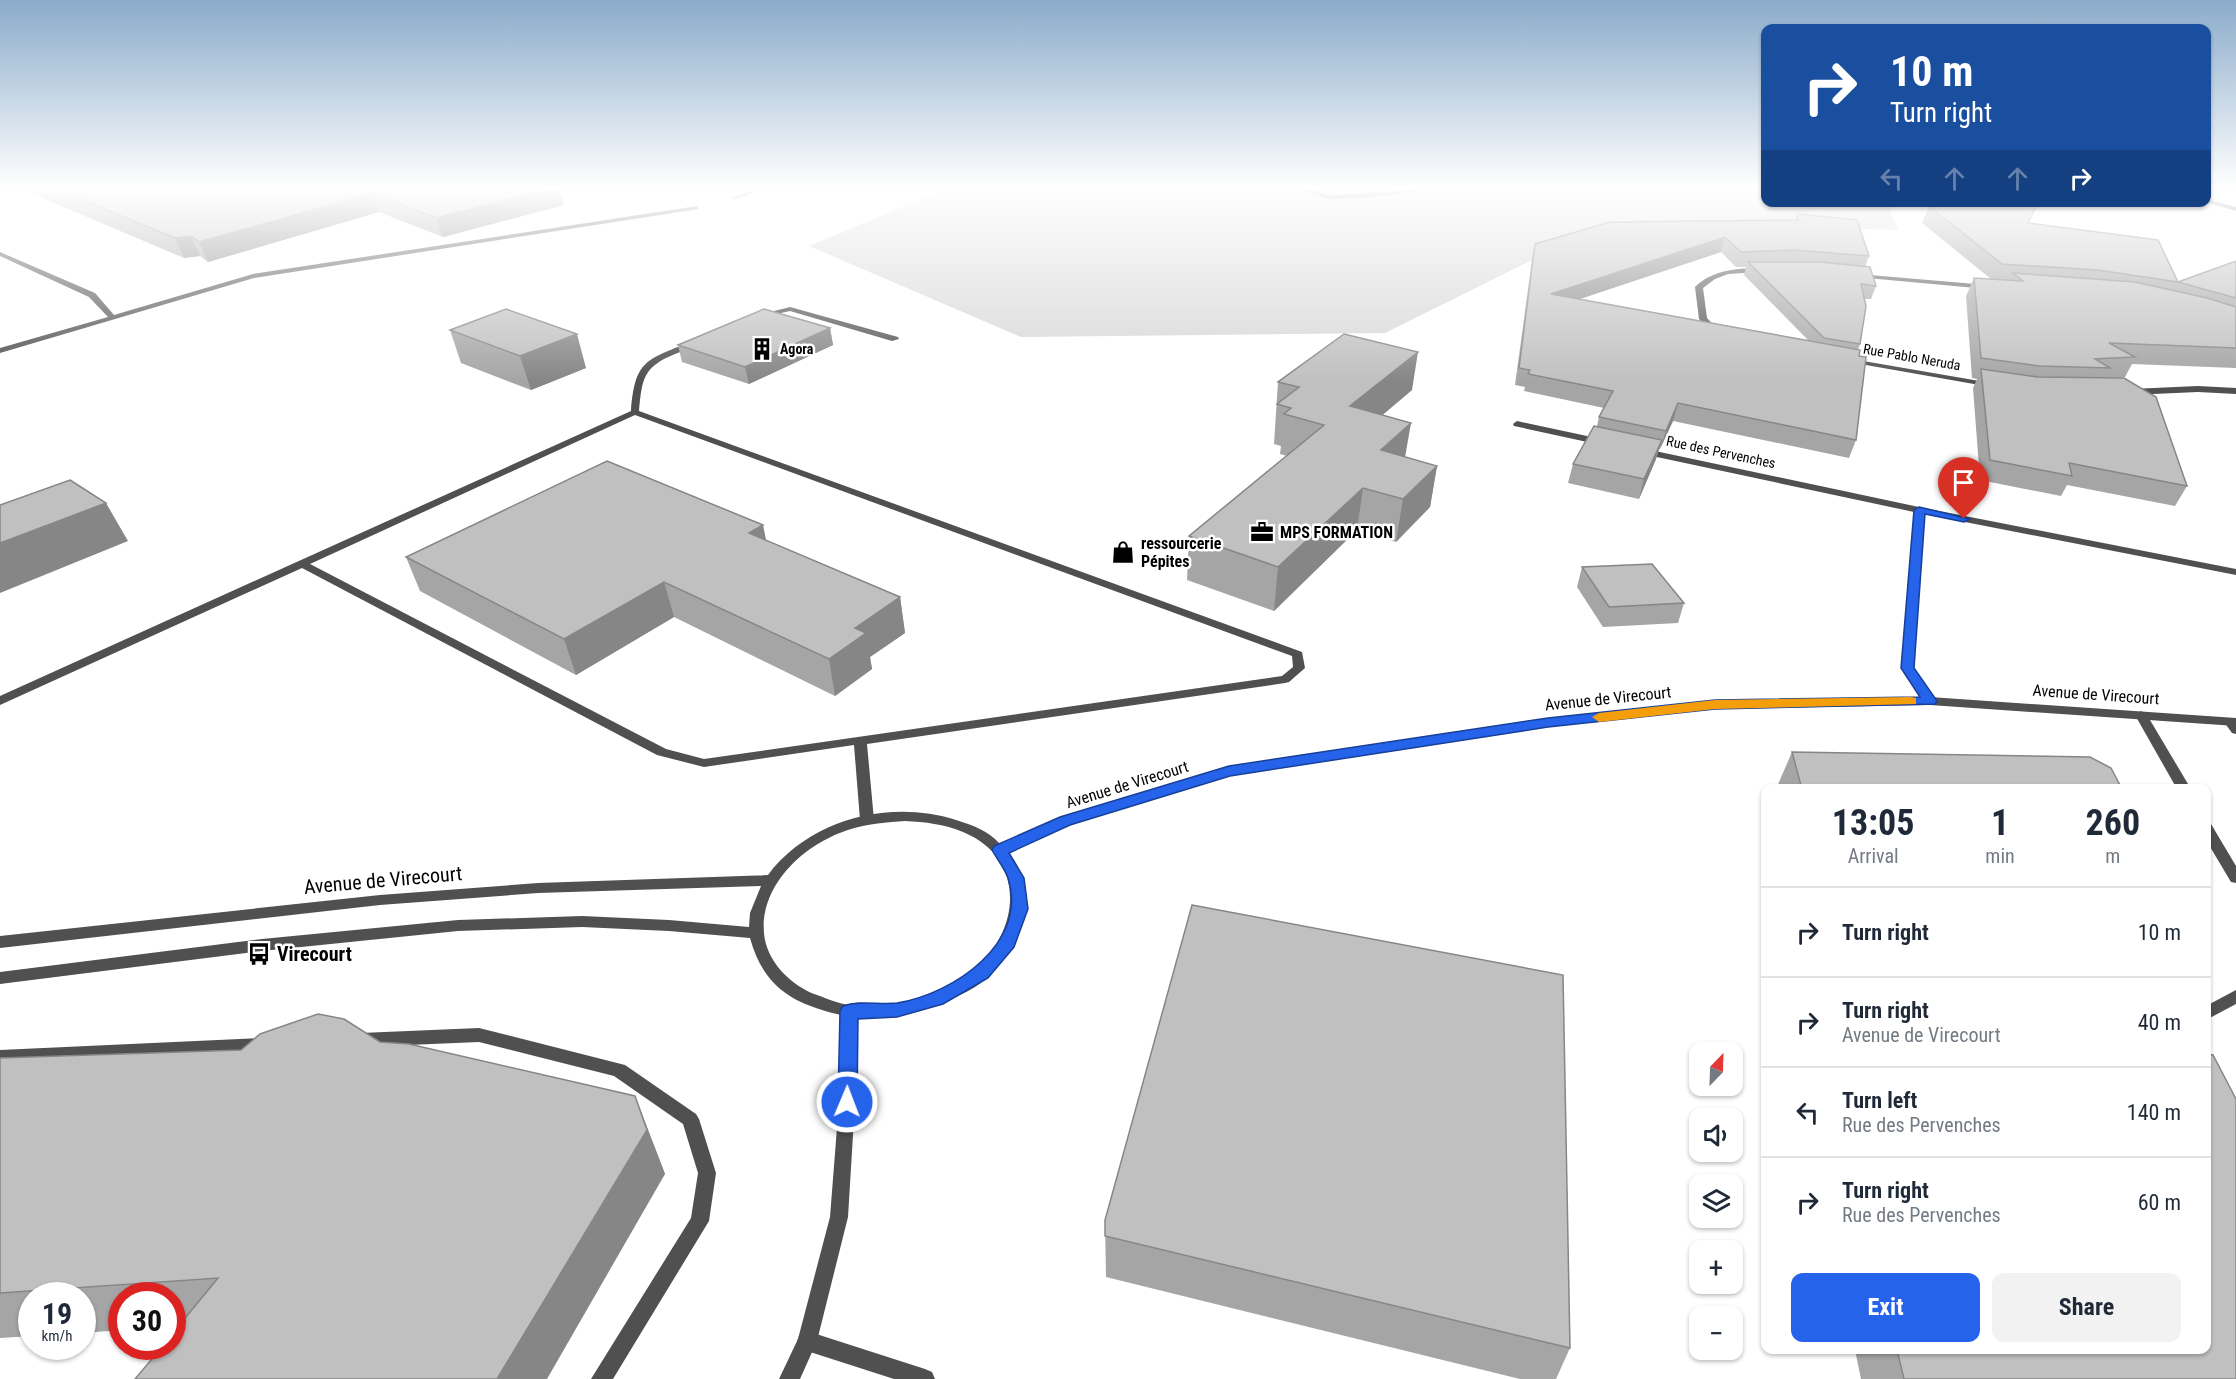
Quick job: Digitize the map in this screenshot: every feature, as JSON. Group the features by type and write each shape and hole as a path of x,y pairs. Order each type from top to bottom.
{"street":[{"path":"0,351 253,276 401,253"},
{"path":"0,254 92,295 113,318"},
{"path":"1724,336 1709,329 1703,320 1699,287 1720,274 1773,269"},
{"path":"1850,276 1995,287"},
{"path":"753,318 764,313 790,309 895,339"},
{"path":"635,411 636,381 645,365 699,342"},
{"name":"Rue Pablo Neruda","path":"1843,359 2002,386"},
{"path":"2120,393 2198,389 2236,390"},
{"path":"0,701 635,411 1298,654 1299,668 1285,679 704,763 662,752 303,564"},
{"path":"1517,424 1609,444"},
{"name":"Rue des Pervenches","path":"1632,449 1919,510 2236,572"},
{"path":"1919,510 1907,668 1930,701"},
{"name":"Avenue de Virecourt","path":"1000,850 1065,821 1229,771 1548,723 1715,705 1930,701 2141,715 2234,725"},
{"path":"2141,715 2181,784"},
{"path":"860,740 867,820"},
{"path":"905,816 942,820 974,832 1000,850 1016,878 1020,909 1008,943 981,973 943,996 897,1010 849,1011 801,997 768,969 755,933 758,906 771,880 789,859 812,842 838,828 867,820 905,816"},
{"path":"2211,836 2236,878"},
{"name":"Avenue de Virecourt","path":"0,942 380,900 538,888 771,880"},
{"path":"0,978 359,935 525,922 662,924 755,933"},
{"path":"2211,1011 2236,996"},
{"path":"789,1379 807,1341 839,1217 847,1102 849,1011"},
{"path":"348,1041 479,1035 619,1070 690,1119 707,1173 700,1221 601,1379"},
{"path":"0,1057 277,1044"},
{"path":"807,1341 925,1379"}],"shaded area":[{"path":"826,253 1546,253 1385,333 1021,337"}],"building":[{"path":"1534,253 1675,253 1551,294 1860,350 1859,356 1866,357 1856,440 1678,403 1666,431 1599,417 1613,391 1528,374 1530,370 1519,368"},
{"path":"1836,253 1868,253 1869,256"},
{"path":"1989,253 2164,253 2178,282 2098,270 2002,264"},
{"path":"2236,261 2236,298 2178,282"},
{"path":"1748,262 1820,262 1870,267 1876,286 1861,284 1866,306 1860,344 1824,338"},
{"path":"2013,273 2135,282 2236,307 2236,348 2109,343 2135,357 2095,359 2110,368 2039,366 1981,358 1974,278 2023,281"},
{"path":"506,309 577,334 520,356 450,330"},
{"path":"764,309 830,328 745,367 678,345"},
{"path":"1344,334 1418,352 1350,406 1411,423 1381,450 1437,466 1403,499 1363,488 1278,567 1189,536 1324,425 1284,414 1291,408 1277,404 1299,387 1278,382"},
{"path":"1981,369 2038,377 2124,378 2156,397 2187,486 2069,463 2072,476 1990,460"},
{"path":"1594,426 1662,440 1644,479 1573,464"},
{"path":"607,461 763,525 749,533 900,597 855,628 866,633 829,659 664,582 564,639 406,557"},
{"path":"70,480 106,503 0,543 0,505"},
{"path":"1652,564 1684,603 1609,607 1582,567"},
{"path":"1792,752 2090,757 2111,768 2119,784 1801,784"},
{"path":"1192,905 1563,975 1570,1348 1105,1236 1105,1220"},
{"path":"318,1014 344,1019 380,1042 409,1044 635,1096 647,1130 497,1379 135,1379 151,1360 186,1360 186,1317 218,1278 160,1282 108,1282 108,1286 96,1286 96,1282 18,1282 18,1292 0,1293 0,1058 241,1050 260,1034"},
{"path":"2211,1055 2213,1055 2236,1099 2236,1379 1904,1379 1898,1354 2211,1354"}],"slow traffic":[{"path":"1599,717 1715,705 1911,701"}],"place":[{"name":"Agora","path":"762,349"},
{"name":"MPS FORMATION","path":"1262,532"},
{"name":"ressourcerie Pépites","path":"1123,552"},
{"name":"Virecourt","path":"259,954"}],"route":[{"path":"847,1102 849,1011 897,1010 943,996 981,973 1008,943 1020,909 1016,878 1000,850 1065,821 1229,771 1548,723 1715,705 1930,701 1907,668 1919,510 1964,519"}]}
